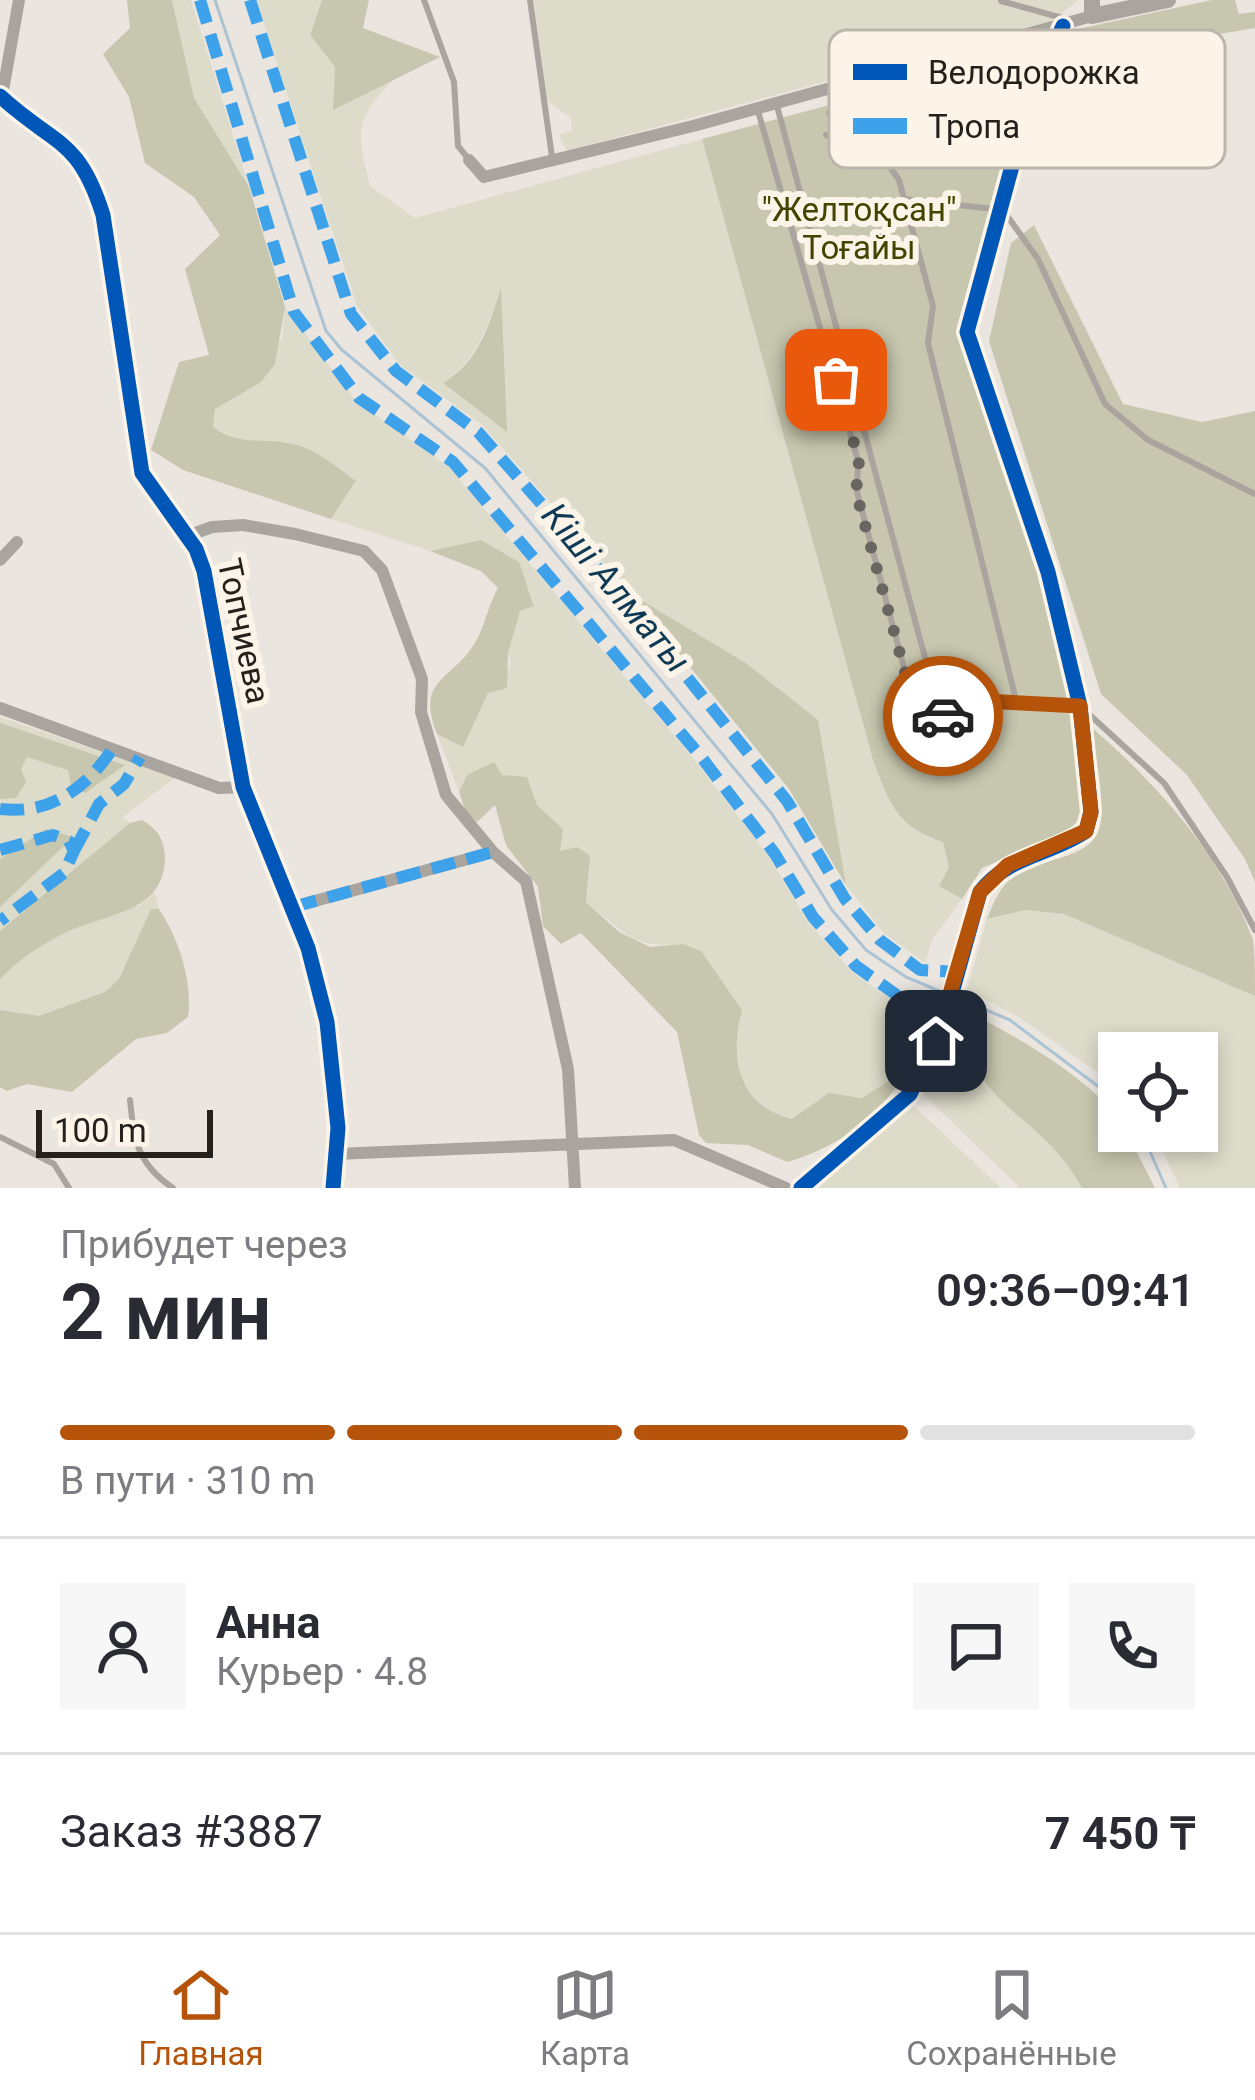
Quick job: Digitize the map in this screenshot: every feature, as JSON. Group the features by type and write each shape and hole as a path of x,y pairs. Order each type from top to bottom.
{"street":[{"path":"1,96 19,0"},
{"path":"1046,30 1068,24 1092,8 1168,0"},
{"path":"1064,30 1068,24"},
{"path":"470,160 484,178 829,88"},
{"name":"Топчиева","path":"1,96 74,151 91,176 112,251 142,473 187,536 204,571 242,787 293,907 327,1022 334,1064 332,1188"},
{"path":"801,1188 910,1094 945,1018 980,892 993,875 1086,831 1091,812 1080,706 1048,572 967,332 1013,168"},
{"path":"187,536 212,527 243,525 364,551 375,559 422,679 422,712 446,795 493,852 526,881 568,1069 574,1188"},
{"path":"0,560 17,542"},
{"path":"0,708 219,788 242,787"},
{"path":"293,907 493,852"},
{"path":"336,1154 674,1140 786,1188"}],"lane":[{"path":"424,0 454,82 458,146 470,160"},
{"path":"530,0 552,160"},
{"path":"1001,1 1054,12 1068,24"},
{"path":"776,102 931,680 962,700 1080,706 1164,783 1227,877 1255,930"},
{"path":"757,108 859,461 856,492 921,731 962,700"},
{"path":"893,168 933,306 928,343 1016,700"},
{"path":"903,200 1003,209 1038,259 1105,404 1148,440 1255,494"},
{"path":"130,1100 135,1150 154,1175 173,1188"},
{"path":"0,1137 54,1164 69,1188"}],"green space":[{"path":"127,0 172,0 194,98 249,187 285,307 275,364 261,382 215,409 213,427 241,439 307,449 356,481 331,519 183,470 151,450 179,362 209,355 185,269 220,235 194,197 145,163 129,97 103,54 130,28"},
{"path":"172,0 191,0 249,187 194,98"},
{"path":"256,0 322,0 310,35 335,67 334,109 397,75 366,115 362,150 370,186 415,218 702,139 873,760 896,812 914,829 943,842 949,867 939,886 962,899 932,940 925,963 884,933 846,885 817,720 746,663 631,594 482,425 400,365 357,306","holes":["500,292 506,431 443,383 472,354"]},
{"path":"322,0 369,0 363,28 440,57 333,110 335,67 310,35"},
{"path":"534,0 1078,0 1054,20 1017,30 829,30 829,81 567,151 559,135 572,130 571,118 546,100"},
{"path":"1212,0 1235,0 1239,14 1255,12 1255,28 1225,33 1073,30"},
{"name":"\"Желтоқсан\" Тоғайы","path":"829,105 829,168 1008,168 963,331 1059,628 1082,816 1067,832 982,868 962,899 939,886 949,867 943,842 915,829 897,812 873,760 702,139"},
{"name":"\"Желтоқсан\" Тоғайы","path":"1034,225 1123,404 1202,422 1255,411 1255,882 1245,859 1187,775 1101,694 989,341 1011,243"},
{"path":"501,288 507,432 443,383 474,353"},
{"path":"285,307 357,402 449,467 697,763 770,858 808,922 853,973 915,1016 909,1068 862,1098 833,1096 792,1119 774,1113 759,1103 742,1078 737,1045 741,1009 683,944 639,941 586,902 588,885 560,851 563,829 537,805 467,775 459,792 437,734 463,746 488,693 511,664 507,653 520,611 534,605 530,592 516,565 481,540 430,551 331,519 356,482 287,442 243,443 213,427 215,409 282,339"},
{"path":"481,540 519,562 534,606 520,611 508,653 507,688 488,693 463,747 437,734 430,702 439,682 475,643 498,588 481,571 430,551"},
{"path":"631,594 746,663 818,720 846,885 789,789"},
{"path":"0,717 176,777 123,817 130,823 99,849 138,907 155,892 159,909 151,910 175,992 0,1051"},
{"path":"0,723 125,765 85,793 71,785 68,770 27,757 21,769 26,782 16,798 0,799"},
{"path":"1091,727 1163,797 1224,879 1253,940 1255,996 1064,914 1025,910 987,919 1012,878 1079,851 1097,834 1101,798"},
{"path":"494,762 502,775 527,777 537,805 563,829 560,851 577,847 590,856 586,902 619,932 650,947 683,944 701,951 742,1010 738,1062 742,1078 760,1103 792,1119 829,1093 862,1098 909,1068 885,1100 842,1138 787,1162 748,1145 706,1143 699,1135 677,1032 581,933 561,944 543,926 538,887 506,845 495,805 477,822 466,813 459,792 467,775"},
{"path":"142,820 159,835 164,850 163,875 156,889 132,908 50,941 0,979 0,931 130,823"},
{"path":"46,829 73,837 0,907 0,859"},
{"path":"151,909 159,909 178,947 186,975 188,1017 167,1033 136,1039 72,1092 27,1084 7,1091 0,1087 0,1010 39,1016 105,992 119,979"},
{"path":"1025,910 1064,914 1255,996 1255,1188 1180,1188 1163,1152 1218,1152 1218,1032 1098,1032 1098,1073 1019,1017 967,990 987,919"},
{"path":"959,1008 966,1043 991,1090 1045,1140 1082,1188 1020,1188 924,1095"},
{"path":"959,1008 1078,1079 1098,1096 1098,1152 1137,1152 1155,1188 1082,1188 1045,1140 991,1090 966,1043"},
{"path":"914,1106 1001,1188 814,1188"}],"waterway":[{"name":"Кіші Алматы","path":"215,0 326,331 342,350 485,468 772,814 832,910 866,950 906,977 944,993"},
{"name":"Кіші Алматы","path":"953,996 1010,1020 1098,1086"},
{"name":"Кіші Алматы","path":"1150,1152 1166,1188"}],"marked path":[{"path":"200,0 294,312 359,398 453,462 702,758 775,854 813,917 856,966 916,1009 945,1018"},
{"path":"250,0 351,314 396,371 478,432 606,577 787,801 845,899 880,940 920,970 959,972"},
{"path":"0,809 35,808 65,796 91,776 113,748"},
{"path":"74,851 99,804 124,784 140,757"},
{"path":"0,850 53,835 69,841 74,851 64,873 0,921"},
{"path":"293,907 493,852"}],"cycle path":[{"path":"1061,30 1063,26"},
{"path":"0,96 74,156 103,215 142,473 196,549 204,571 243,787 308,948 327,1022 338,1128 333,1188"},
{"path":"801,1188 910,1094 945,1018 980,892 1016,863 1086,831 1091,812 1080,706 1048,572 967,332 1011,168"}],"way so far":[{"path":"836,380 859,461 856,492 921,731 943,716"}],"route":[{"path":"936,1041 980,892 1008,865 1086,831 1091,812 1080,706 1065,708 1038,700 962,700 943,716"}]}
